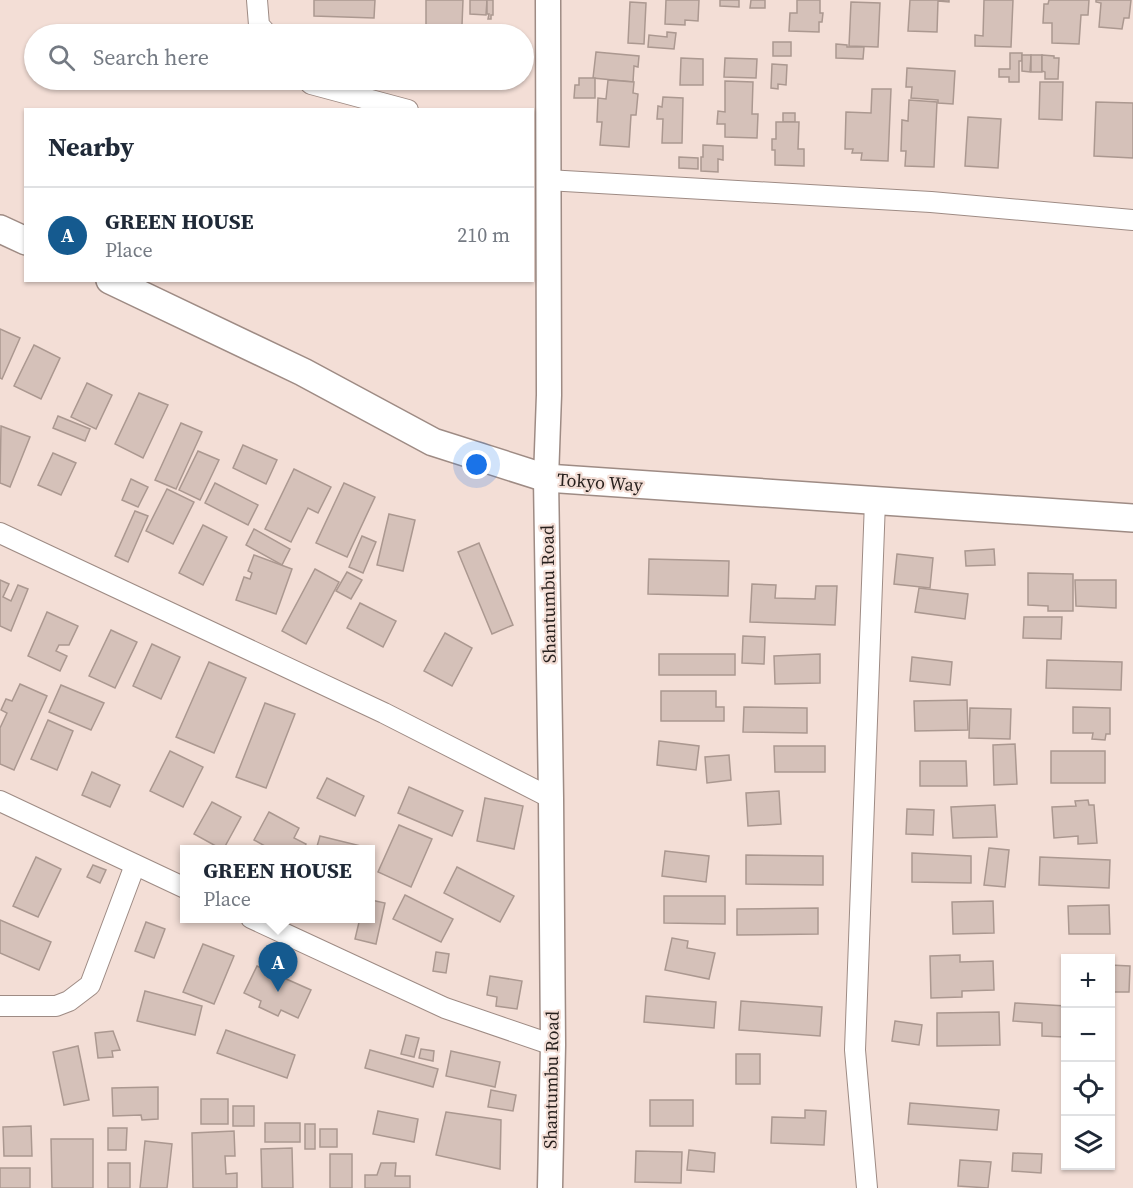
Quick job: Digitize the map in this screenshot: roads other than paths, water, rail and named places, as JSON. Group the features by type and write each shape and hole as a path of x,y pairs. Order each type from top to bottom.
{"main road":[{"path":"0,229 24,240"},
{"name":"Tokyo Way","path":"114,282 303,372 433,441 546,478 1133,518"}],"street":[{"path":"257,0 259,24"},
{"name":"Shantumbu Road","path":"548,0 540,148 547,180 549,395 546,478 553,1045 550,1188"},
{"path":"333,90 401,108"},
{"path":"547,180 931,202 1133,220"},
{"path":"867,1188 855,1050 875,501"},
{"path":"0,533 384,713 551,798"},
{"path":"0,801 180,886"},
{"path":"0,1006 56,1005 69,1001 90,985 135,865"},
{"path":"262,923 445,1008 553,1045"}],"place":[{"name":"GREEN HOUSE","path":"278,992"}]}
